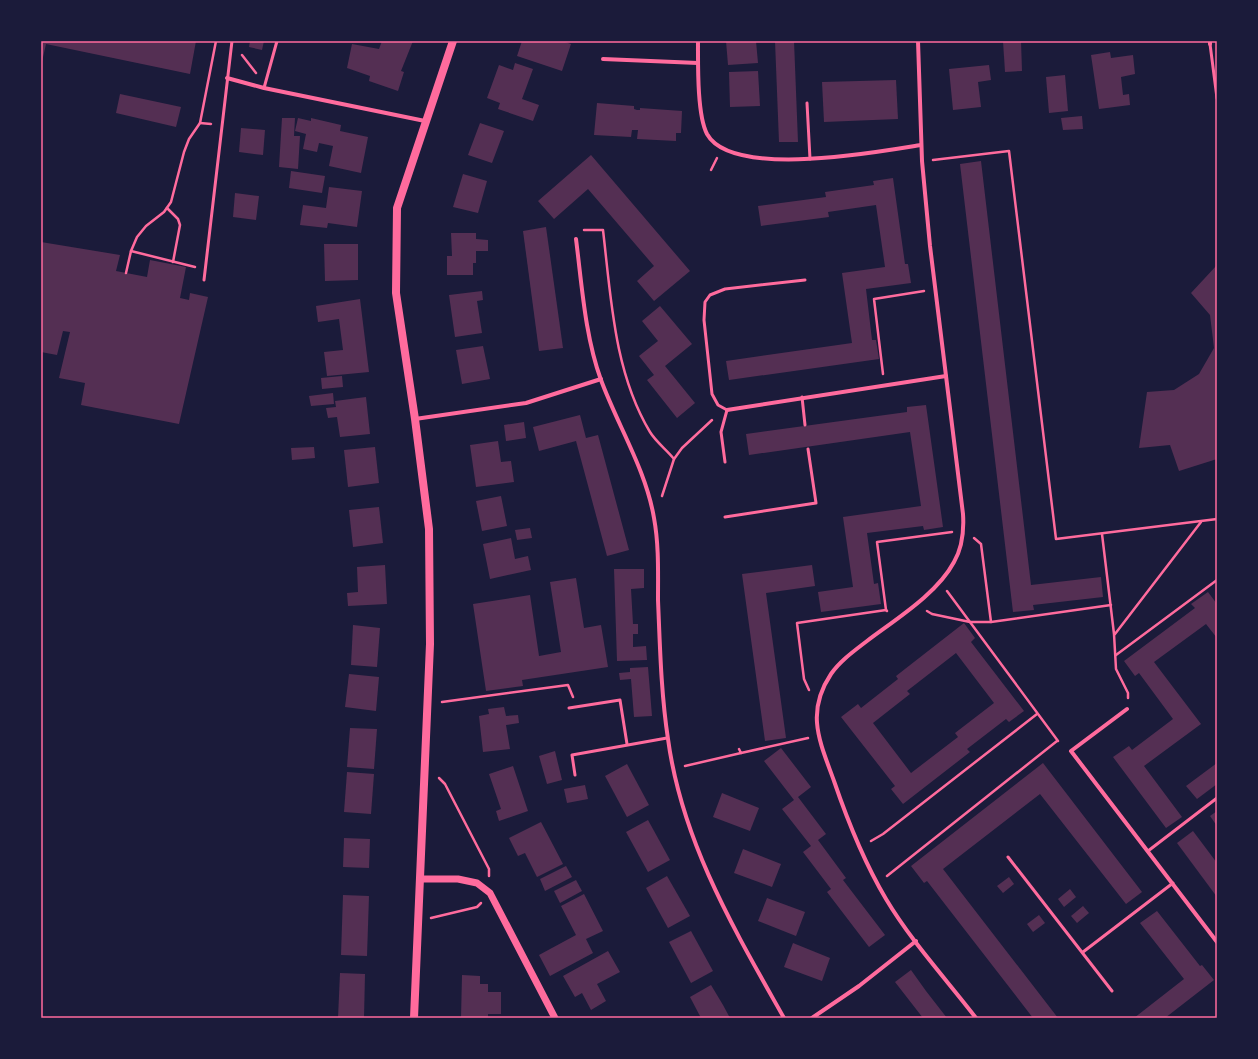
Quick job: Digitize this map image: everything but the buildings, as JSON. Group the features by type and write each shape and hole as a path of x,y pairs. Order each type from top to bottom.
{"main road":[{"path":"414,1018 430,644 430,529 396,293 397,208 425,121 454,41"}],"street":[{"path":"698,41 702,120 708,135 721,149 739,156 795,161 921,146"},
{"path":"918,41 922,161 964,530 955,561 941,582 894,621 848,656 831,674 817,705 818,734 852,830 886,900 976,1018"},
{"path":"603,59 698,63"},
{"path":"227,78 264,88 425,121"},
{"path":"576,239 588,327 601,379 637,464 654,517 657,544 660,672 672,769 683,811 707,875 722,906 784,1018"},
{"path":"727,410 802,397 946,376"},
{"path":"415,419 526,403 601,379"},
{"path":"1126,709 1071,751 1217,942"},
{"path":"420,879 458,880 477,883 490,893 555,1018"},
{"path":"812,1018 859,986 916,941"}],"lane":[{"path":"204,280 232,41"},
{"path":"264,88 277,41"},
{"path":"1210,43 1217,98"},
{"path":"807,103 810,159"},
{"path":"725,462 721,432 727,410 718,405 712,394 704,320 706,302 710,296 725,289 805,280"},
{"path":"802,397 805,424"},
{"path":"725,517 816,504 808,449"},
{"path":"568,708 620,700 627,744"},
{"path":"575,776 572,755 667,738"},
{"path":"1148,851 1217,798"},
{"path":"1008,857 1112,990"},
{"path":"1083,952 1173,883"}],"path":[{"path":"126,273 131,251 137,237 146,226 167,208 171,202 184,152 189,139 200,123 216,41"},
{"path":"239,52 256,73 264,88"},
{"path":"922,161 1008,151 1056,539 1217,519"},
{"path":"167,208 178,219 180,225 173,262"},
{"path":"576,239 583,230 603,230 615,327 623,365 637,406 651,433 674,459"},
{"path":"131,251 205,270"},
{"path":"885,385 874,299 936,289"},
{"path":"654,517 674,459 682,448 708,423 727,410"},
{"path":"1114,634 1201,522"},
{"path":"894,621 886,610 877,542 964,530 981,544 991,622"},
{"path":"1102,534 1111,605 1116,669 1128,693 1126,709"},
{"path":"1115,655 1217,580"},
{"path":"941,582 1057,741 1071,751"},
{"path":"915,604 932,614 970,622 991,622 1111,605"},
{"path":"817,705 804,679 797,623 886,610"},
{"path":"427,704 568,685"},
{"path":"860,848 883,834 1037,714"},
{"path":"672,769 803,740 818,734"},
{"path":"877,883 1057,741"},
{"path":"739,749 741,753"},
{"path":"418,919 438,918 477,907 490,893 489,869 445,784 425,766"}]}
